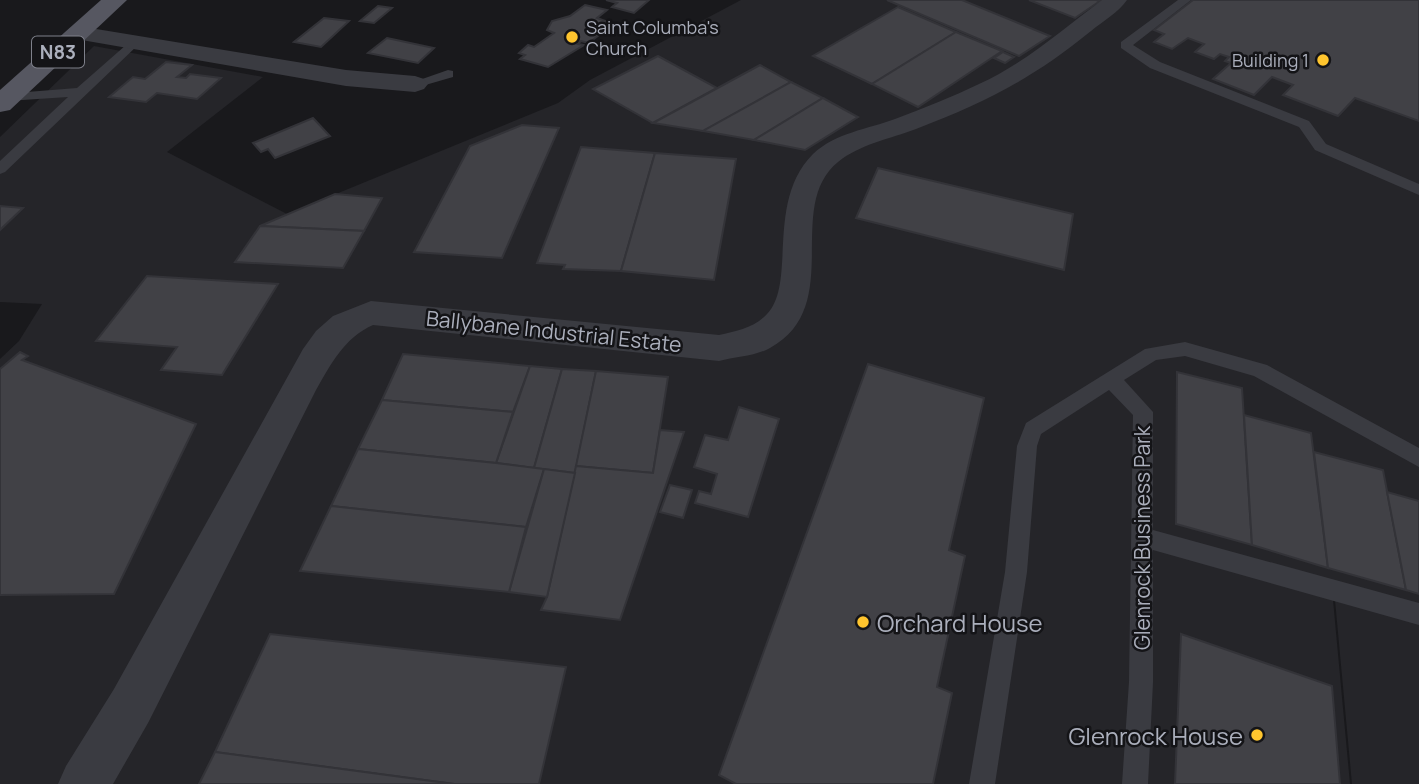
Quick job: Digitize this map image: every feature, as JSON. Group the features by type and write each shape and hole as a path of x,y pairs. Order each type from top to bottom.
{"main road":[{"name":"N83","path":"4,100 115,0"}],"street":[{"name":"Ballybane Industrial Estate","path":"84,784 131,706 301,383 333,331 349,320 371,313 719,348 758,341 776,329 786,318 792,296 802,204 808,178 823,160 844,146 951,107 1009,79 1047,56 1116,0"},
{"path":"78,33 346,78 415,84"}],"lane":[{"path":"1185,0 1125,46 1155,65 1304,124 1320,147 1419,190"},
{"path":"0,169 134,42"},
{"path":"415,84 448,74"},
{"path":"4,100 82,92"},
{"path":"982,784 1016,572 1027,446 1033,429 1152,354 1185,349 1260,370 1419,458"},
{"name":"Glenrock Business Park","path":"1111,379 1143,412 1141,682 1135,784"},
{"path":"1143,537 1419,614"}],"shaded area":[{"path":"741,0 1419,0 1419,784 1352,784 1333,600 1350,784 0,784 0,359 19,341 42,304 0,302 0,137 94,46 263,77 167,152 287,214 558,103 590,80"}],"building":[{"path":"606,0 649,0 634,13 612,7 617,3"},
{"path":"887,0 962,0 1050,36 1019,56"},
{"path":"1029,0 1096,0 1100,1 1075,18"},
{"name":"Building 1","path":"1193,0 1419,0 1419,121 1355,98 1338,116 1283,95 1293,85 1272,77 1254,95 1213,79 1231,63 1225,61 1229,57 1220,54 1214,59 1195,52 1204,44 1188,38 1172,49 1154,42 1164,34 1154,30"},
{"name":"Saint Columba's Church","path":"585,5 607,10 597,18 611,23 606,27 609,27 589,43 581,41 578,44 584,45 548,67 520,59 525,55 519,53 528,45 534,47 554,33 547,30 552,21 570,16"},
{"path":"378,6 392,8 374,23 360,21"},
{"path":"898,7 956,32 872,84 813,56"},
{"path":"324,18 349,21 321,47 294,42"},
{"path":"956,32 1002,51 918,107 872,84"},
{"path":"387,38 434,48 418,63 368,53"},
{"path":"1003,52 1014,57 1005,63 994,58"},
{"path":"658,56 717,88 653,123 593,89"},
{"path":"166,62 192,65 177,77 186,78 190,74 221,78 197,99 157,93 146,102 109,97 133,77 145,79"},
{"path":"760,65 791,82 703,131 653,123"},
{"path":"791,82 823,98 754,140 703,131"},
{"path":"823,98 858,117 805,150 754,140"},
{"path":"313,118 330,136 275,158 268,149 261,152 253,143"},
{"path":"522,125 559,128 502,258 414,252 470,146"},
{"path":"581,147 655,153 621,271 563,269 565,265 537,263"},
{"path":"655,153 736,159 714,280 621,271"},
{"path":"878,168 1073,214 1064,270 856,218"},
{"path":"335,194 382,198 364,231 260,226"},
{"path":"0,206 23,208 0,230"},
{"path":"260,226 364,231 343,268 235,262"},
{"path":"147,276 278,284 222,375 161,370 177,347 96,341"},
{"path":"20,352 28,356 22,360 196,424 114,594 0,595 0,369"},
{"path":"403,354 530,366 513,412 382,400"},
{"name":"Orchard House","path":"868,364 984,398 949,550 965,556 937,687 952,693 933,784 736,784 719,775"},
{"path":"530,366 562,369 534,468 496,463"},
{"path":"562,369 596,371 575,473 534,468"},
{"path":"596,371 668,377 653,473 576,466"},
{"path":"1177,372 1242,388 1252,545 1176,524"},
{"path":"382,400 513,412 496,463 358,449"},
{"path":"739,407 779,419 748,517 695,503 699,491 711,494 717,474 694,467 705,435 728,440"},
{"path":"1244,415 1311,433 1328,568 1252,545"},
{"path":"660,430 684,432 620,620 541,610 547,597 576,466 653,473"},
{"path":"358,449 544,469 526,527 331,506"},
{"path":"1314,452 1383,470 1406,590 1328,568"},
{"path":"544,469 575,473 547,597 509,592"},
{"path":"670,485 692,490 683,518 660,512"},
{"path":"1387,492 1419,501 1419,594 1406,590"},
{"path":"331,506 526,527 509,592 300,571"},
{"path":"270,634 566,667 539,784 454,784 215,752"},
{"name":"Glenrock House","path":"1181,634 1332,686 1340,784 1175,784"},
{"path":"215,752 454,784 199,784"}],"place":[{"name":"Saint Columba's Church","path":"572,37"},
{"name":"Building 1","path":"1323,60"},
{"name":"Orchard House","path":"863,622"},
{"name":"Glenrock House","path":"1257,735"}]}
